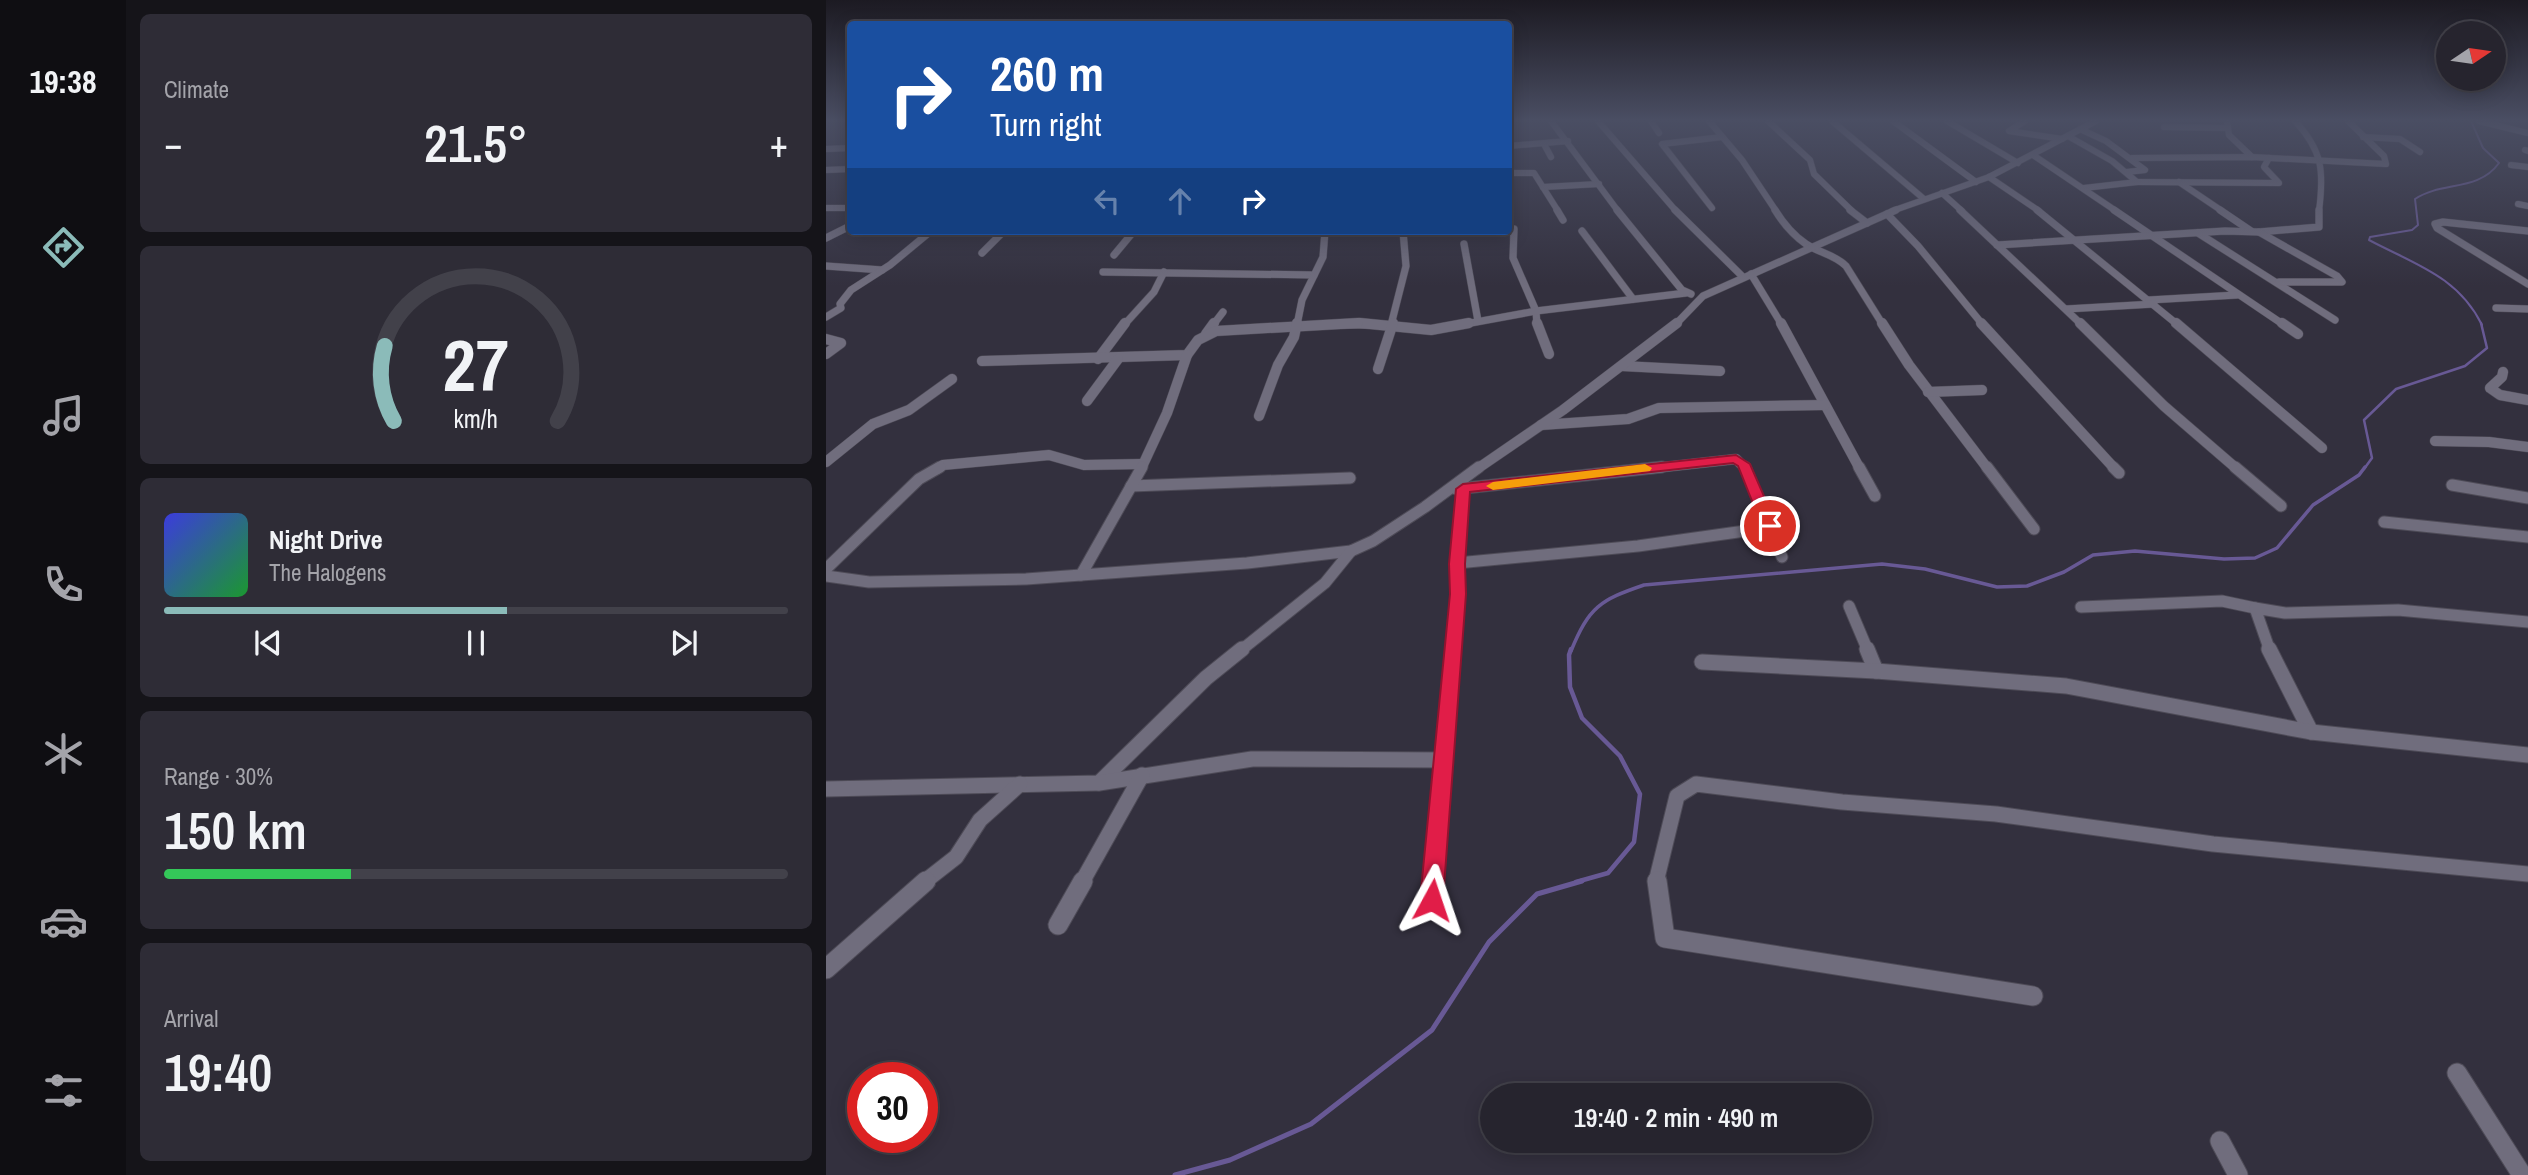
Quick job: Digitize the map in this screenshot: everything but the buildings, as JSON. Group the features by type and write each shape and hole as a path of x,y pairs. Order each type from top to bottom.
{"street":[{"path":"1535,176 1563,220"},
{"path":"1593,176 1623,218 1686,293"},
{"path":"1646,176 1690,227 1762,289 1875,496"},
{"path":"1687,176 1712,208"},
{"path":"1752,176 1785,225 1813,247 1839,259 1846,266 1928,392 2034,529"},
{"path":"1816,176 1846,203 1854,215 1867,223"},
{"path":"1897,176 1924,199"},
{"path":"1968,176 1976,182"},
{"path":"2065,176 2298,334"},
{"path":"2131,176 2137,182"},
{"path":"2084,188 2137,182 2279,183 2272,176"},
{"path":"1997,245 2319,226 2317,210 2323,187 2323,176"},
{"path":"826,576 869,582 1081,575 1247,563 1351,551 1373,541 1541,425 1672,328 1703,296 1887,214 1989,177 2019,195 2151,302 2322,448"},
{"path":"2179,182 2255,231 2337,276 2342,282 2278,282"},
{"path":"1543,187 1599,184"},
{"path":"1942,193 2066,309 2164,406 2281,506"},
{"path":"2518,204 2528,206"},
{"path":"826,208 847,208"},
{"path":"1887,214 2046,395 2119,473"},
{"path":"2528,233 2517,229 2443,222 2435,224 2437,228 2528,284"},
{"path":"826,238 847,227"},
{"path":"1514,229 1513,258 1536,310 1537,324 1549,354"},
{"path":"826,231 839,231"},
{"path":"1582,232 1633,299"},
{"path":"2197,233 2335,320"},
{"path":"826,317 841,308 840,303 851,290 883,270 926,235"},
{"path":"982,253 1000,235"},
{"path":"1114,255 1131,235"},
{"path":"1259,416 1278,365 1294,337 1301,300 1323,257 1325,235"},
{"path":"1378,369 1390,326 1394,322 1406,266 1403,235"},
{"path":"1464,244 1478,321"},
{"path":"826,267 883,270"},
{"path":"1103,272 1314,275"},
{"path":"1098,359 1136,309 1154,292 1164,272"},
{"path":"1206,335 1237,330 1359,323 1431,330 1536,310 1686,293 1703,296"},
{"path":"2066,309 2238,295"},
{"path":"2496,308 2528,309"},
{"path":"1081,575 1142,464 1169,407 1191,345 1206,335 1223,312"},
{"path":"826,339 841,343 826,354"},
{"path":"982,361 1187,355"},
{"path":"1087,401 1118,359"},
{"path":"1622,366 1720,371"},
{"path":"2503,372 2502,377 2490,388 2500,394 2528,400"},
{"path":"826,462 873,424 909,410 952,379"},
{"path":"1928,392 1982,390"},
{"path":"1541,425 1628,419 1659,408 1825,405"},
{"path":"2435,441 2528,447"},
{"path":"826,569 919,479 943,465 1049,455 1062,456 1084,465 1142,464"},
{"path":"1446,490 1736,459 1744,464 1782,557"},
{"path":"1131,486 1350,478"},
{"path":"2452,485 2528,498"},
{"path":"1432,900 1458,594 1457,564 1463,489"},
{"path":"2384,522 2528,537"},
{"path":"1457,564 1638,546 1745,531"},
{"path":"1099,783 1206,678 1325,583 1351,551"},
{"path":"2081,607 2222,601 2285,613 2398,610 2528,622"},
{"path":"1849,606 1876,671"},
{"path":"2255,608 2269,649 2312,732"},
{"path":"1702,662 1876,671 2066,686 2312,732 2528,755"},
{"path":"826,789 1099,783 1252,759 1443,760"},
{"path":"1058,925 1142,775"},
{"path":"826,969 900,902 957,857 980,820 1020,784"},
{"path":"2032,996 1665,938 1656,883 1676,796 1696,784 1731,787 1842,802 1996,814 2213,844 2528,874"},
{"path":"2457,1073 2522,1175"},
{"path":"2220,1141 2238,1175"}],"waterway":[{"path":"2481,324 2461,294 2448,283 2369,240 2370,237 2412,230 2418,225 2415,199 2426,193 2484,176"},
{"path":"2364,469 2372,458 2364,420 2396,389 2465,366 2487,348 2481,324"},
{"path":"1571,651 1584,624 1598,607 1617,595 1644,585 1882,564 1925,569 1997,587 2027,586 2064,572 2093,555 2135,551 2224,559 2255,558 2277,548 2313,505 2359,475 2365,467"},
{"path":"1571,649 1570,687 1582,718 1620,756 1640,794 1634,842 1608,873 1576,882"},
{"path":"1175,1175 1230,1160 1311,1124 1432,1030 1489,942 1537,894 1582,881"}],"slow traffic":[{"path":"1493,486 1645,468"}],"route":[{"path":"1432,900 1458,594 1457,564 1463,489 1736,459 1744,464 1770,526"}]}
